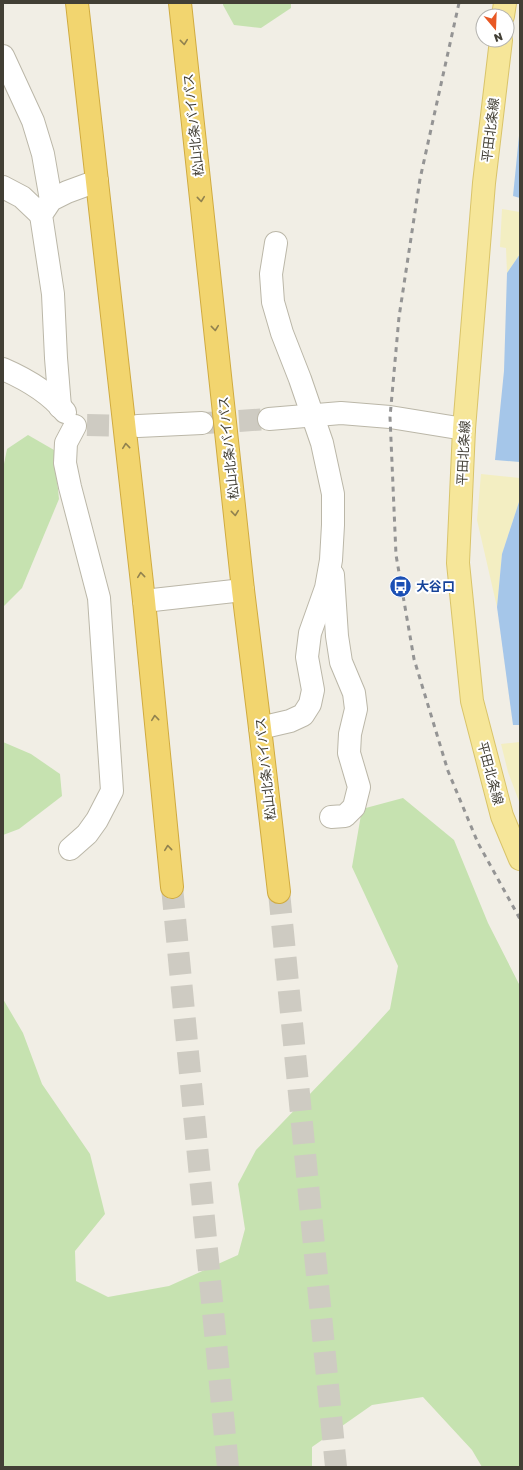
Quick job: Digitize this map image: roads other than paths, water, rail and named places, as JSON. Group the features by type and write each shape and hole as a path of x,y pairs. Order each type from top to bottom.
{"highway":[{"path":"77,3 144,601 172,887"},
{"name":"松山北条バイパス","path":"180,3 243,590 279,892"}],"main road":[{"name":"平田北条線","path":"499,48 484,183 464,428 458,563 472,702 502,816 520,859"}],"street":[{"path":"3,56 33,121 43,154 60,407"},
{"path":"46,208 67,192 97,181"},
{"path":"3,187 46,208"},
{"path":"260,728 290,721 303,715 310,704 313,690 307,658 310,633 326,588 331,560 334,494 312,415 282,333 273,302 271,274 276,243"},
{"path":"3,369 38,387 81,426 66,443 65,463 99,598 112,791 97,820 87,834 70,849"},
{"path":"269,419 348,413 390,417 464,428"},
{"path":"138,426 202,423"},
{"path":"330,817 345,816 354,807 359,787 349,753 350,734 356,709 354,693 341,662 337,636 336,602 331,560"},
{"path":"144,601 243,590"}],"water":[{"path":"520,126 520,198 513,196"},
{"path":"520,254 520,462 495,460 504,371 507,273"},
{"path":"520,499 520,725 513,725 497,607 502,554"}],"tunnel":[{"path":"206,423 269,419"},
{"path":"87,425 138,426"},
{"path":"172,887 228,1467"},
{"path":"279,892 336,1467"}],"railway":[{"path":"459,3 420,179 399,317 390,417 396,555 414,659 448,771 478,843 520,919"}],"place":[{"name":"大谷口","path":"401,586"}]}
